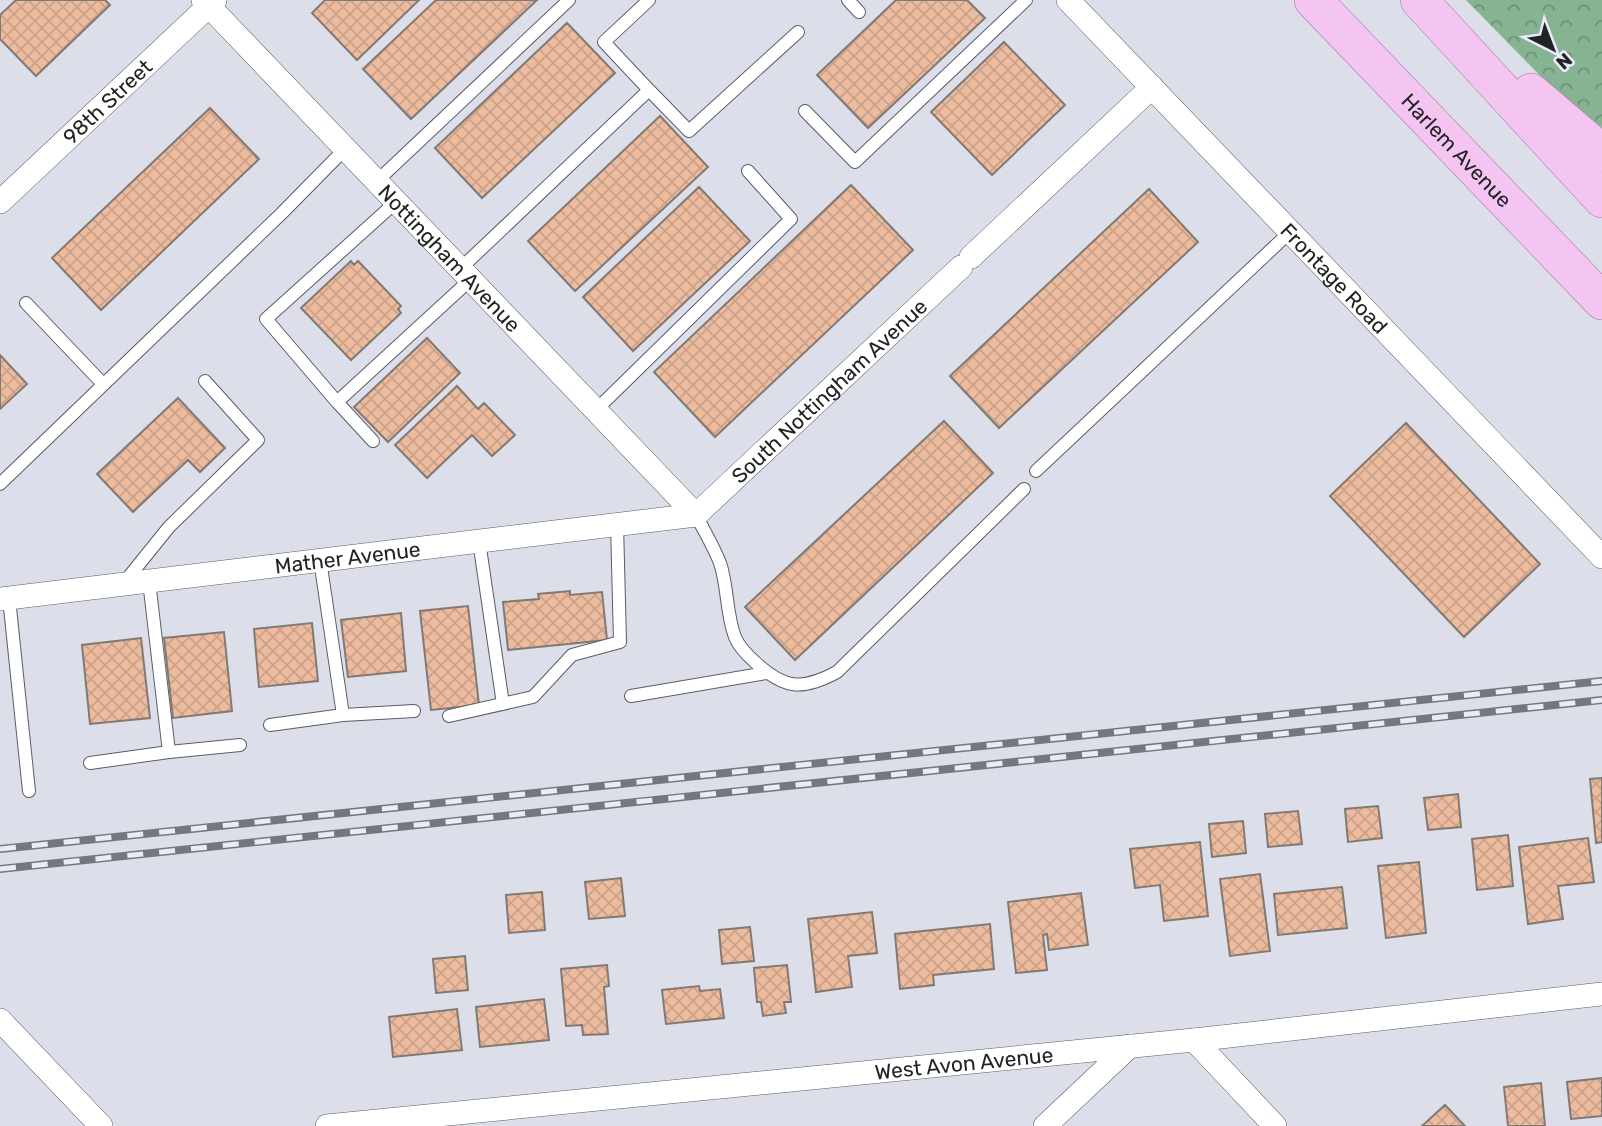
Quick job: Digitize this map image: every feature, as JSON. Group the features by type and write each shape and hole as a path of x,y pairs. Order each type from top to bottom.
{"main road":[{"name":"Harlem Avenue","path":"1313,0 1602,301"},
{"path":"1421,0 1602,153"},
{"path":"1421,0 1602,199"}],"street":[{"name":"Frontage Road","path":"1068,0 1602,557"},
{"name":"Nottingham Avenue","path":"209,2 376,182 696,515"},
{"name":"98th Street","path":"0,202 209,2"},
{"name":"South Nottingham Avenue","path":"696,515 1152,87"},
{"name":"Mather Avenue","path":"4,598 696,515"},
{"name":"West Avon Avenue","path":"327,1126 1194,1040 1602,995"},
{"path":"0,1020 101,1126"},
{"path":"1194,1040 1275,1126"},
{"path":"1045,1126 1130,1046"}],"lane":[{"path":"376,182 569,0"},
{"path":"649,0 604,42 689,131 798,32"},
{"path":"848,0 859,12"},
{"path":"804,111 855,162 1026,0"},
{"path":"337,402 649,90"},
{"path":"0,484 282,214 345,149"},
{"path":"595,411 791,219 748,171"},
{"path":"373,442 265,319 396,202"},
{"path":"1036,471 1290,232"},
{"path":"26,303 103,384"},
{"path":"123,584 169,527 258,440 205,381"},
{"path":"696,515 720,565 735,638 747,655 766,673 791,684 806,685 837,673 1024,489"},
{"path":"449,716 533,697 572,656 620,642 617,524"},
{"path":"479,541 503,704"},
{"path":"320,560 343,715"},
{"path":"149,581 169,752"},
{"path":"4,598 29,791"},
{"path":"631,696 766,673"},
{"path":"270,725 343,715 414,711"},
{"path":"90,763 240,745"}],"green space":[{"path":"1466,0 1602,0 1602,139"}],"building":[{"path":"16,0 105,0 110,5 36,76 0,39 0,15"},
{"path":"325,0 419,0 357,60 312,13"},
{"path":"436,0 537,0 411,119 363,69"},
{"path":"896,0 967,0 985,18 868,128 817,75"},
{"path":"567,23 615,73 482,198 435,148"},
{"path":"1004,42 1065,105 992,175 931,112"},
{"path":"210,108 259,159 101,310 52,258"},
{"path":"660,116 708,167 575,291 528,241"},
{"path":"851,185 913,250 715,437 654,372"},
{"path":"699,187 750,241 633,351 583,297"},
{"path":"1149,189 1198,242 999,428 950,376"},
{"path":"351,261 354,265 358,261 401,306 398,309 401,313 351,360 301,308"},
{"path":"427,338 460,373 388,442 354,407"},
{"path":"0,355 27,384 0,409"},
{"path":"457,386 478,409 484,403 515,435 492,456 472,435 427,478 395,445"},
{"path":"178,398 225,448 200,472 188,460 133,512 97,474"},
{"path":"944,421 993,473 795,660 745,607"},
{"path":"1406,423 1540,564 1464,637 1330,496"},
{"path":"570,591 570,595 602,592 607,640 508,650 503,602 539,599 538,594"},
{"path":"468,606 479,705 431,710 420,611"},
{"path":"401,613 406,671 348,677 341,620"},
{"path":"312,623 318,681 259,687 254,629"},
{"path":"224,632 232,711 173,718 164,638"},
{"path":"141,638 150,718 90,724 82,645"},
{"path":"1602,778 1602,842 1596,843 1590,779"},
{"path":"1458,794 1461,827 1428,830 1424,798"},
{"path":"1378,806 1382,838 1348,842 1345,809"},
{"path":"1298,811 1302,844 1268,847 1265,814"},
{"path":"1243,821 1246,853 1212,857 1209,824"},
{"path":"1508,835 1513,886 1477,890 1472,839"},
{"path":"1588,838 1594,882 1558,886 1563,919 1528,924 1519,847"},
{"path":"1200,842 1208,916 1164,921 1160,885 1135,888 1130,849"},
{"path":"1419,862 1426,933 1386,938 1378,866"},
{"path":"1260,874 1270,951 1230,956 1220,879"},
{"path":"621,878 625,916 589,919 585,882"},
{"path":"1342,887 1347,928 1278,935 1274,894"},
{"path":"542,892 545,930 509,933 506,895"},
{"path":"1081,893 1088,945 1049,950 1047,934 1043,935 1047,970 1016,973 1008,902"},
{"path":"872,912 877,953 848,956 852,987 816,992 808,919"},
{"path":"990,924 994,969 933,975 934,985 900,989 895,934"},
{"path":"750,927 754,961 722,964 719,930"},
{"path":"465,956 468,990 436,993 433,959"},
{"path":"607,965 609,986 604,987 608,1034 583,1035 582,1025 566,1026 561,969"},
{"path":"787,965 791,1002 784,1002 786,1013 763,1016 761,1002 757,1002 754,968"},
{"path":"699,986 700,991 720,989 724,1018 666,1024 662,990"},
{"path":"544,999 549,1040 480,1047 476,1007"},
{"path":"457,1009 462,1050 393,1057 389,1017"},
{"path":"1602,1078 1602,1116 1571,1119 1567,1082"},
{"path":"1541,1083 1545,1126 1508,1126 1504,1087"},
{"path":"1445,1105 1465,1126 1422,1126"}],"railway":[{"path":"0,849 1602,681"},
{"path":"0,869 1602,700"}]}
